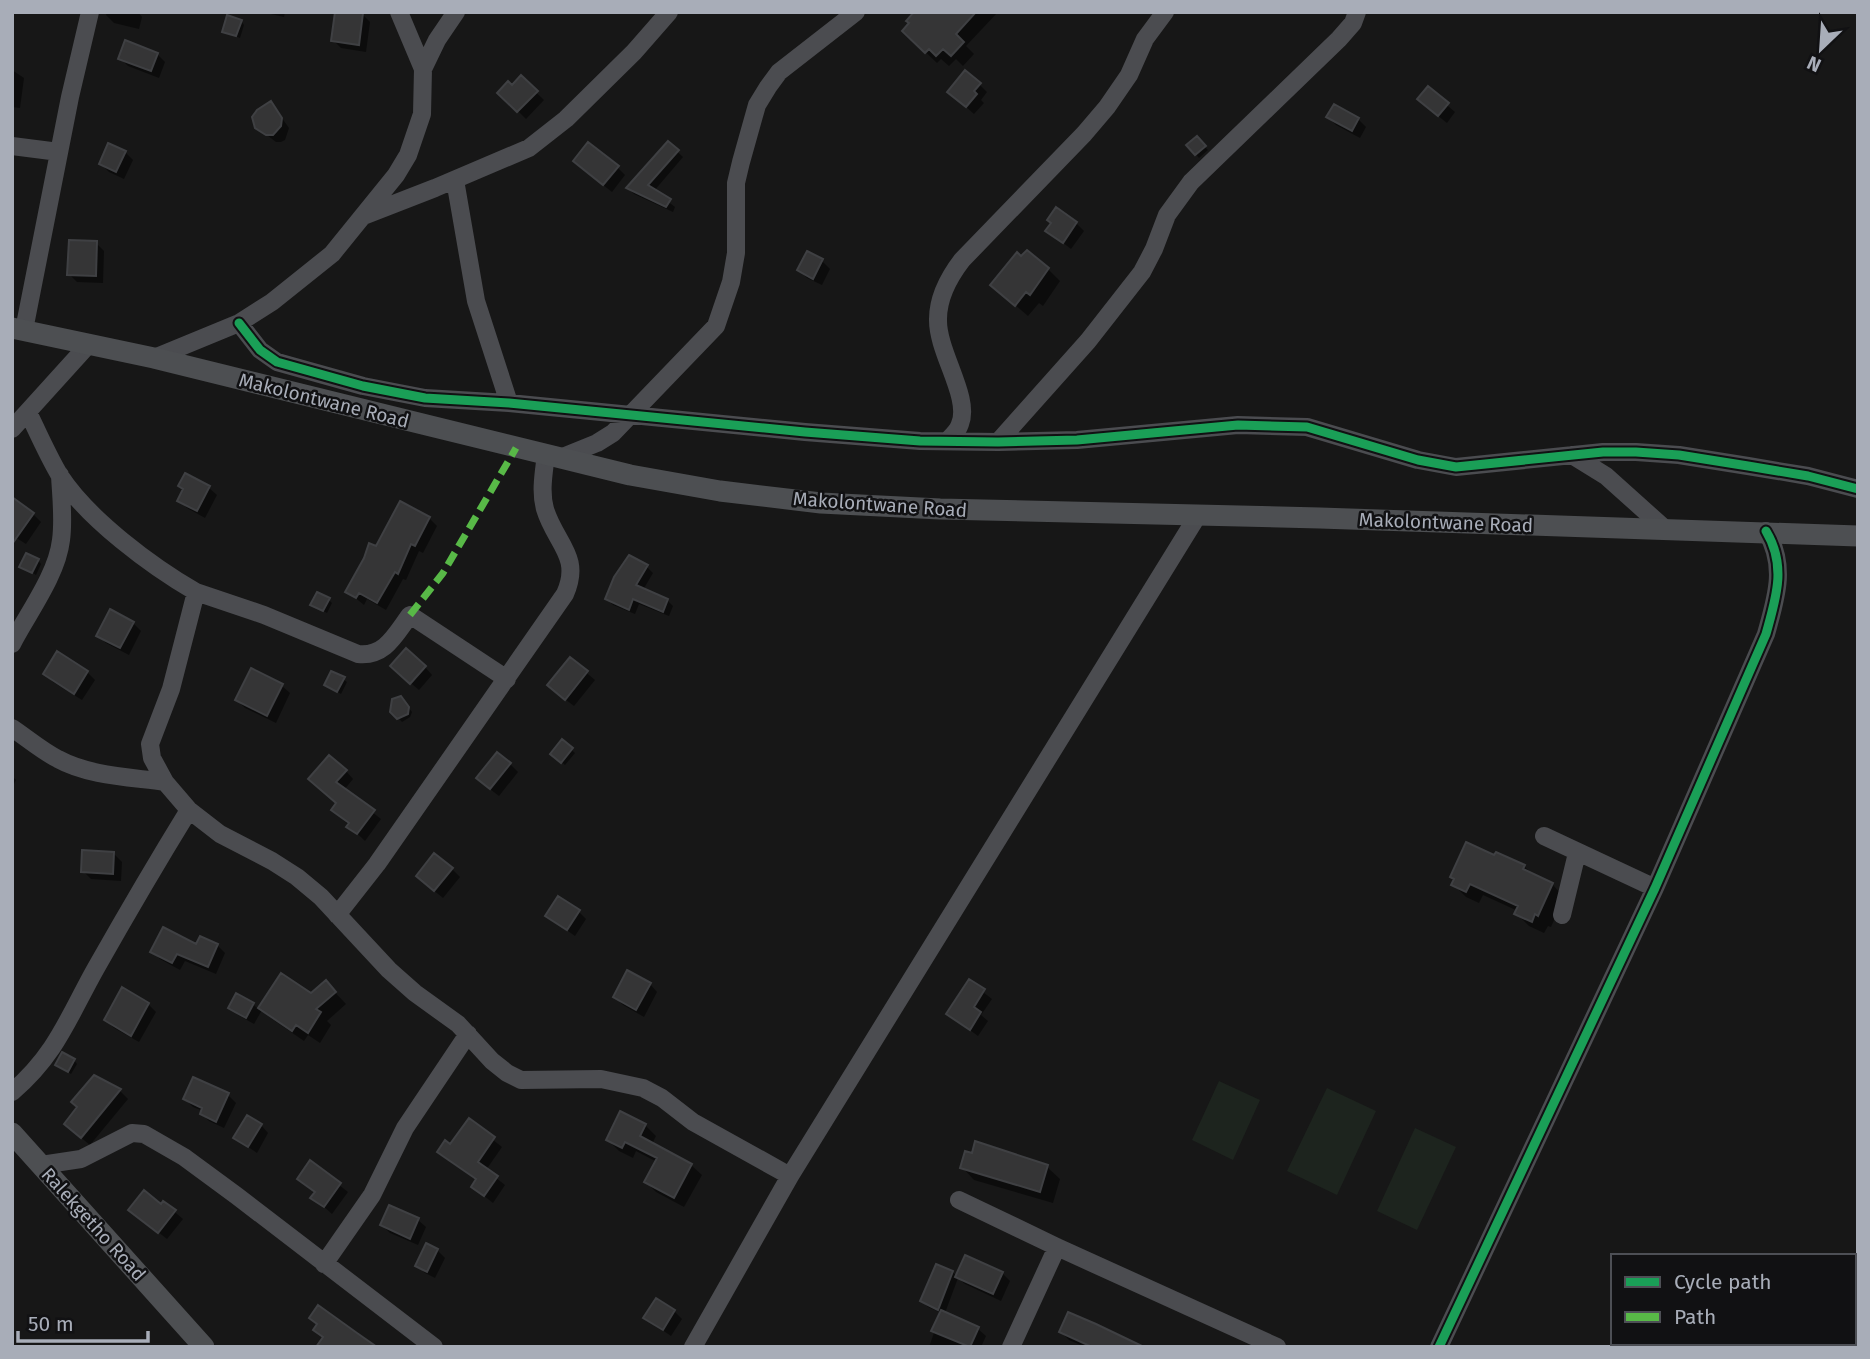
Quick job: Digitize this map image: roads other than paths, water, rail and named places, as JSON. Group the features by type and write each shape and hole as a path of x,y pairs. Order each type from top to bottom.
{"main road":[{"name":"Makolontwane Road","path":"18,329 154,358 630,475 720,491 821,503 940,509 1664,528 1858,536"},
{"name":"Ralekgetho Road","path":"12,1133 204,1347"}],"street":[{"path":"18,329 90,12"},
{"path":"154,358 239,323 302,280 332,254 396,175 417,134 422,114 423,69 399,12"},
{"path":"423,69 437,40 456,12"},
{"path":"363,216 529,148 549,134 634,52 669,12"},
{"path":"337,915 377,864 565,594 571,581 572,567 544,505 542,488 553,456 613,433 716,326 731,282 736,253 736,183 757,105 779,72 856,12"},
{"path":"947,441 959,428 963,412 962,400 944,356 937,321 939,305 952,273 1107,107 1129,75 1145,39 1165,12"},
{"path":"998,442 1088,341 1142,272 1154,250 1167,215 1191,182 1339,38 1353,23 1357,12"},
{"path":"12,146 59,152"},
{"path":"455,180 476,301 509,402"},
{"path":"239,323 260,350 277,362 293,368 413,396 461,401 509,402 805,432 947,441 1089,439 1238,425 1307,427 1427,462 1456,467 1603,452 1678,456 1808,476 1858,489"},
{"path":"89,344 18,418 75,495 103,523 172,578 196,592 264,615 358,654 370,656 381,651 410,615 508,679"},
{"path":"256,383 293,368"},
{"path":"1572,455 1606,477 1664,528"},
{"path":"12,644 55,565 62,526 60,475"},
{"path":"694,1347 790,1176 1198,515"},
{"path":"1439,1347 1655,888 1766,634 1776,594 1778,560 1766,531"},
{"path":"196,592 171,689 150,744 152,758 165,782 189,810 220,834 297,877 321,897 388,970 468,1034 492,1061 507,1073 521,1080 601,1079 643,1088 662,1098 693,1122 790,1176"},
{"path":"12,728 58,759 73,765 165,782"},
{"path":"12,1092 47,1058 64,1031 91,978 189,810"},
{"path":"1544,836 1655,888"},
{"path":"1562,915 1577,853"},
{"path":"324,1264 372,1195 405,1128 468,1034"},
{"path":"41,1165 81,1159 132,1133 144,1134 195,1165 434,1347"},
{"path":"958,1200 1277,1347"},
{"path":"1011,1347 1057,1247"}]}
